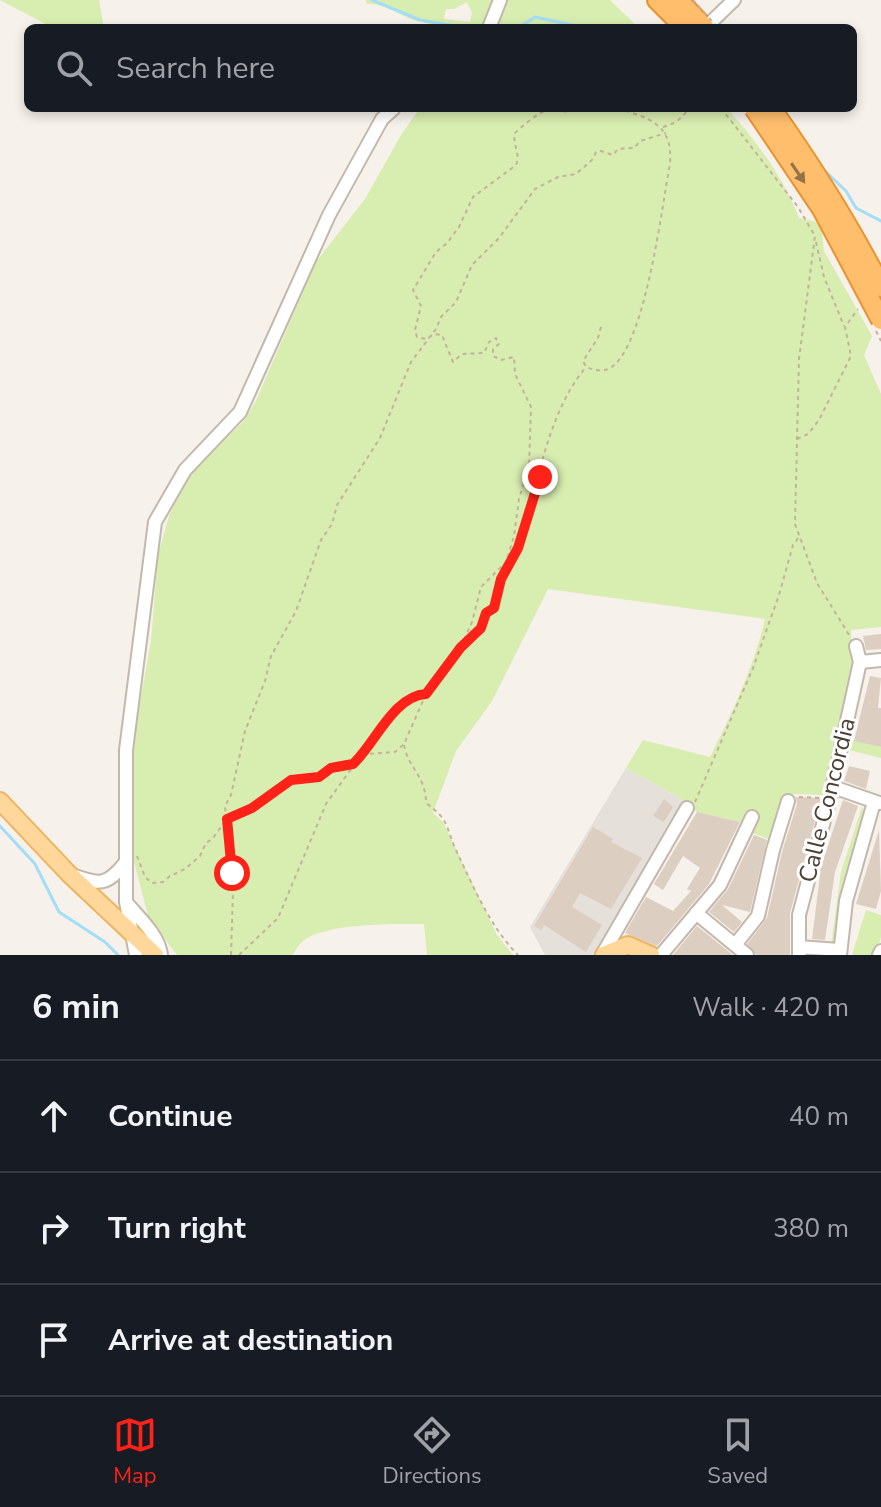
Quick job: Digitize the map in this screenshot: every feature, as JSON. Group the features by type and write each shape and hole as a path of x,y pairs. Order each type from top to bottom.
{"highway":[{"path":"666,2 699,24"},
{"path":"666,2 682,24"},
{"path":"757,112 822,209 881,320"},
{"path":"774,112 815,170 881,287"}],"main road":[{"path":"0,801 69,874 155,955"},
{"path":"603,955 620,947 633,946 651,955"}],"street":[{"path":"491,24 500,0"},
{"path":"709,24 734,0"},
{"path":"136,955 126,902 126,750 155,522 185,470 240,412 329,215 382,119 390,112"},
{"name":"Calle Concordia","path":"799,952 799,915 831,793 860,662 856,646"},
{"path":"860,662 881,660"},
{"path":"799,952 840,952 846,901 877,803 831,793"},
{"path":"735,945 758,916 788,801"},
{"path":"603,955 687,808"},
{"path":"661,955 720,885 752,817"},
{"path":"69,874 93,882 104,881 114,876 125,863"},
{"path":"126,902 148,928 161,949 161,955"},
{"path":"696,913 747,955"},
{"path":"130,932 138,925 148,928"},
{"path":"616,930 618,938 633,946"}],"path":[{"path":"693,0 714,24"},
{"path":"429,338 416,334 421,306 413,290 436,252 457,230 473,197 516,165 515,133 542,112"},
{"path":"601,327 598,338 583,361 586,367 594,370 606,370 624,354 637,322 670,163 671,150 662,127 626,112"},
{"path":"662,127 676,122 685,112"},
{"path":"724,112 798,207 815,236 824,277 845,327 851,356 819,420 808,434 796,440"},
{"path":"429,338 441,317 456,302 472,265 499,238 535,189 558,177 576,174 593,159 596,152 613,155 618,149 634,148 640,141 666,133"},
{"path":"815,236 799,359 795,524 817,583 856,646"},
{"path":"845,327 860,307"},
{"path":"231,955 233,891 226,803 231,795 243,737 265,681 271,656 296,611 315,554 332,524 337,505 372,454 404,376 421,346 434,334 442,335 451,361 458,355"},
{"path":"482,354 489,342 496,338 499,344 492,353 496,360"},
{"path":"447,350 458,355 482,354 496,360 514,357 515,374 531,407 529,466 519,499 514,536 506,562 481,587 472,622 461,647"},
{"path":"127,846 136,854 149,881 163,882 200,856 206,843 227,819 252,808 291,780 319,777 331,768 350,766 366,754 392,753 404,744 426,694 461,647 481,628 486,613 494,608 501,579 518,548 549,437 566,394 586,367"},
{"path":"687,808 697,800 753,668 779,595 789,555 800,536"},
{"path":"239,955 278,918 326,804 388,720 416,695 426,694"},
{"path":"404,744 406,756 426,788 426,803 444,816 455,846 498,934 518,955"},
{"path":"788,801 795,797 831,793"}],"shaded area":[{"path":"626,768 685,801 611,925 636,955 545,955 530,927"}],"green space":[{"path":"0,0 99,0 103,24 45,24"},
{"path":"366,0 495,0 485,24 432,24 414,20 380,5 367,4","holes":["467,2 472,13 470,22 444,19 446,9 454,9"]},
{"path":"502,0 610,0 635,24 493,24"},
{"path":"417,112 730,112 768,160 799,218 821,223 824,251 872,336 864,355 881,394 881,627 851,630 852,664 824,795 787,796 771,840 750,832 755,815 745,812 741,822 697,812 685,801 626,768 643,740 710,757 749,672 765,619 548,589 492,701 456,751 433,813 443,822 497,935 513,955 427,955 424,924 411,924 359,926 323,932 300,944 293,955 177,955 149,919 134,862 132,746 151,641 158,555 169,516 184,484 243,422 256,401 315,263 365,199"},
{"path":"851,740 881,747 881,758 849,750"},
{"path":"862,807 864,812 838,903 836,946 831,946 841,872"},
{"path":"866,910 881,915 881,937 876,955 852,955"}],"building":[{"path":"881,634 881,649 866,650 863,636"},
{"path":"870,676 881,678 878,708 881,708 881,747 854,741"},
{"path":"849,766 870,771 866,789 844,781"},
{"path":"796,797 821,798 790,913 790,955 756,955 747,944 767,918 797,804"},
{"path":"664,799 673,807 664,822 653,816"},
{"path":"843,800 858,806 835,872 825,940 812,939 821,867"},
{"path":"697,812 740,822 709,884 657,946 625,933 646,897 673,911 691,891 687,889 700,868 683,856 663,890 654,884"},
{"path":"593,827 613,839 611,842 642,858 611,909 580,893 572,907 602,925 586,952 544,925 541,930 534,926"},
{"path":"879,830 881,891 876,909 856,904"},
{"path":"754,835 767,840 750,912 722,905 742,922 734,932 709,912 728,889"},
{"path":"697,926 733,955 673,955"}],"waterway":[{"path":"372,0 420,20 444,24"},
{"path":"524,24 535,17 567,24"},
{"path":"823,169 846,191 856,208 881,221"},
{"path":"0,826 35,864 59,912 105,942 118,955"}],"route":[{"path":"232,873 227,819 252,808 291,780 319,777 331,768 353,764 403,705 416,695 426,694 465,642 481,628 486,613 494,608 501,579 518,548 540,477"}]}
